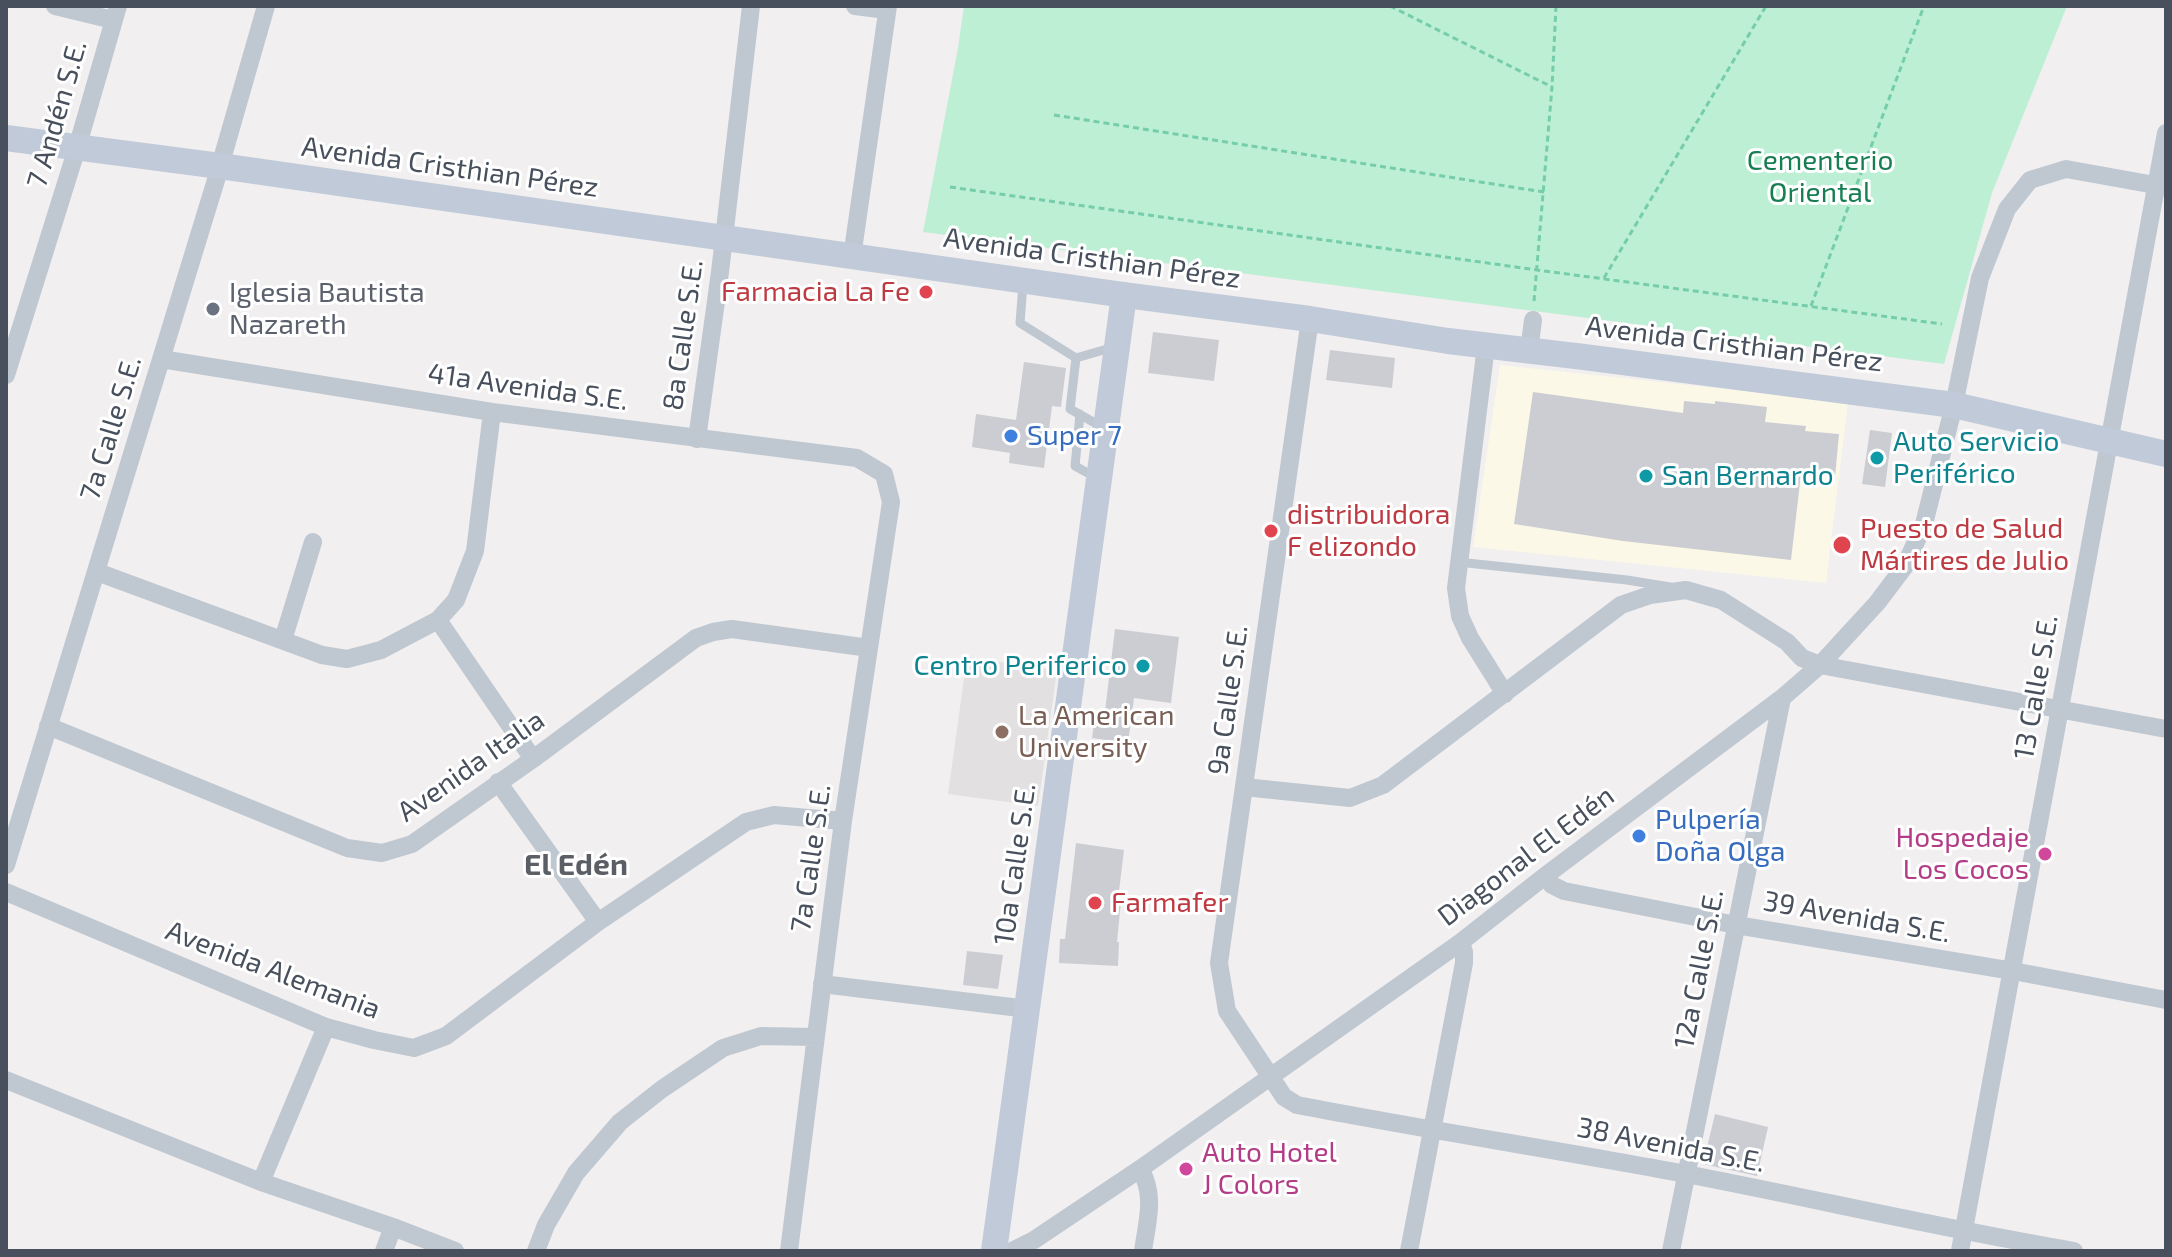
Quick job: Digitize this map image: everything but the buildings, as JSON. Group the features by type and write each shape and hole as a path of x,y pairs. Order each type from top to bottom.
{"street":[{"path":"55,6 115,13"},
{"name":"7a Calle S.E.","path":"6,865 266,6"},
{"name":"8a Calle S.E.","path":"697,439 751,6"},
{"path":"852,257 887,8 855,6"},
{"name":"7 Andén S.E.","path":"6,375 77,148 115,13"},
{"name":"13 Calle S.E.","path":"1960,1251 2110,441 2161,186 2166,133"},
{"name":"Avenida Cristhian Pérez","path":"6,138 1486,346 1954,405 2166,454"},
{"name":"Diagonal El Edén","path":"1012,1251 1034,1240 1140,1169 1461,942 1782,698 1820,665 1877,603 1905,566 1924,524 1954,405 1980,278 2007,209 2030,180 2066,169 2161,186"},
{"name":"10a Calle S.E.","path":"994,1251 1124,295"},
{"name":"9a Calle S.E.","path":"1270,1076 1227,1011 1219,963 1310,319"},
{"path":"1529,351 1533,320"},
{"path":"1486,346 1456,588 1460,616 1470,638 1505,694"},
{"name":"41a Avenida S.E.","path":"161,359 492,412 857,458 884,474"},
{"path":"97,572 322,655 347,659 381,650 438,620 456,600 475,551 492,412"},
{"name":"7a Calle S.E.","path":"789,1251 843,821 891,502 884,474"},
{"path":"283,640 313,542"},
{"path":"1244,787 1350,798 1383,785 1621,605 1650,595 1686,590 1721,600 1787,642 1802,658 1820,665 2166,729"},
{"path":"438,620 533,759"},
{"name":"Avenida Italia","path":"48,726 347,848 382,853 412,844 696,638 732,629 869,648"},
{"name":"12a Calle S.E.","path":"1671,1251 1782,698"},
{"path":"498,782 598,922"},
{"name":"Avenida Alemania","path":"6,892 326,1027 414,1048 446,1036 598,922 746,822 774,815 843,821"},
{"name":"39 Avenida S.E.","path":"1545,876 1552,885 1564,891 1736,925 2166,1000"},
{"path":"1409,1251 1464,963 1461,942"},
{"path":"822,984 1028,1009"},
{"path":"261,1182 326,1027"},
{"path":"536,1251 546,1225 576,1173 620,1122 662,1089 723,1048 761,1036 815,1037"},
{"name":"38 Avenida S.E.","path":"1270,1076 1284,1097 1297,1105 1687,1174 1890,1217 2074,1251"},
{"path":"6,1080 261,1182 455,1251"},
{"path":"1140,1169 1147,1181 1150,1197 1143,1251"},
{"path":"384,1251 393,1227"}],"lane":[{"path":"1024,281 1020,323 1076,358 1117,346"},
{"path":"1076,358 1070,409 1106,429"},
{"path":"1080,414 1075,466 1099,479"},
{"path":"1458,562 1627,580 1686,590"}],"path":[{"path":"1390,6 1552,87"},
{"path":"1533,320 1556,6"},
{"path":"1604,278 1766,6"},
{"path":"1811,306 1924,6"},
{"path":"1054,115 1544,192"},
{"path":"950,187 1942,324"}],"shaded area":[{"path":"1500,365 1848,402 1826,583 1473,547"},
{"name":"La American University","path":"967,657 1057,670 1038,806 948,794"}],"green space":[{"name":"Cementerio Oriental","path":"964,6 2067,6 1992,193 1944,364 923,232"}],"place":[{"name":"Farmacia La Fe","path":"926,292"},
{"name":"Iglesia Bautista Nazareth","path":"213,309"},
{"name":"Super 7","path":"1011,436"},
{"name":"Auto Servicio Periférico","path":"1877,458"},
{"name":"San Bernardo","path":"1646,476"},
{"name":"distribuidora F elizondo","path":"1271,531"},
{"name":"Puesto de Salud Mártires de Julio","path":"1842,545"},
{"name":"Centro Periferico","path":"1143,666"},
{"name":"La American University","path":"1002,732"},
{"name":"Pulpería Doña Olga","path":"1639,836"},
{"name":"Hospedaje Los Cocos","path":"2045,854"},
{"name":"Farmafer","path":"1095,903"},
{"name":"Auto Hotel J Colors","path":"1186,1169"}],"district":[{"name":"El Edén","path":"576,865"}]}
